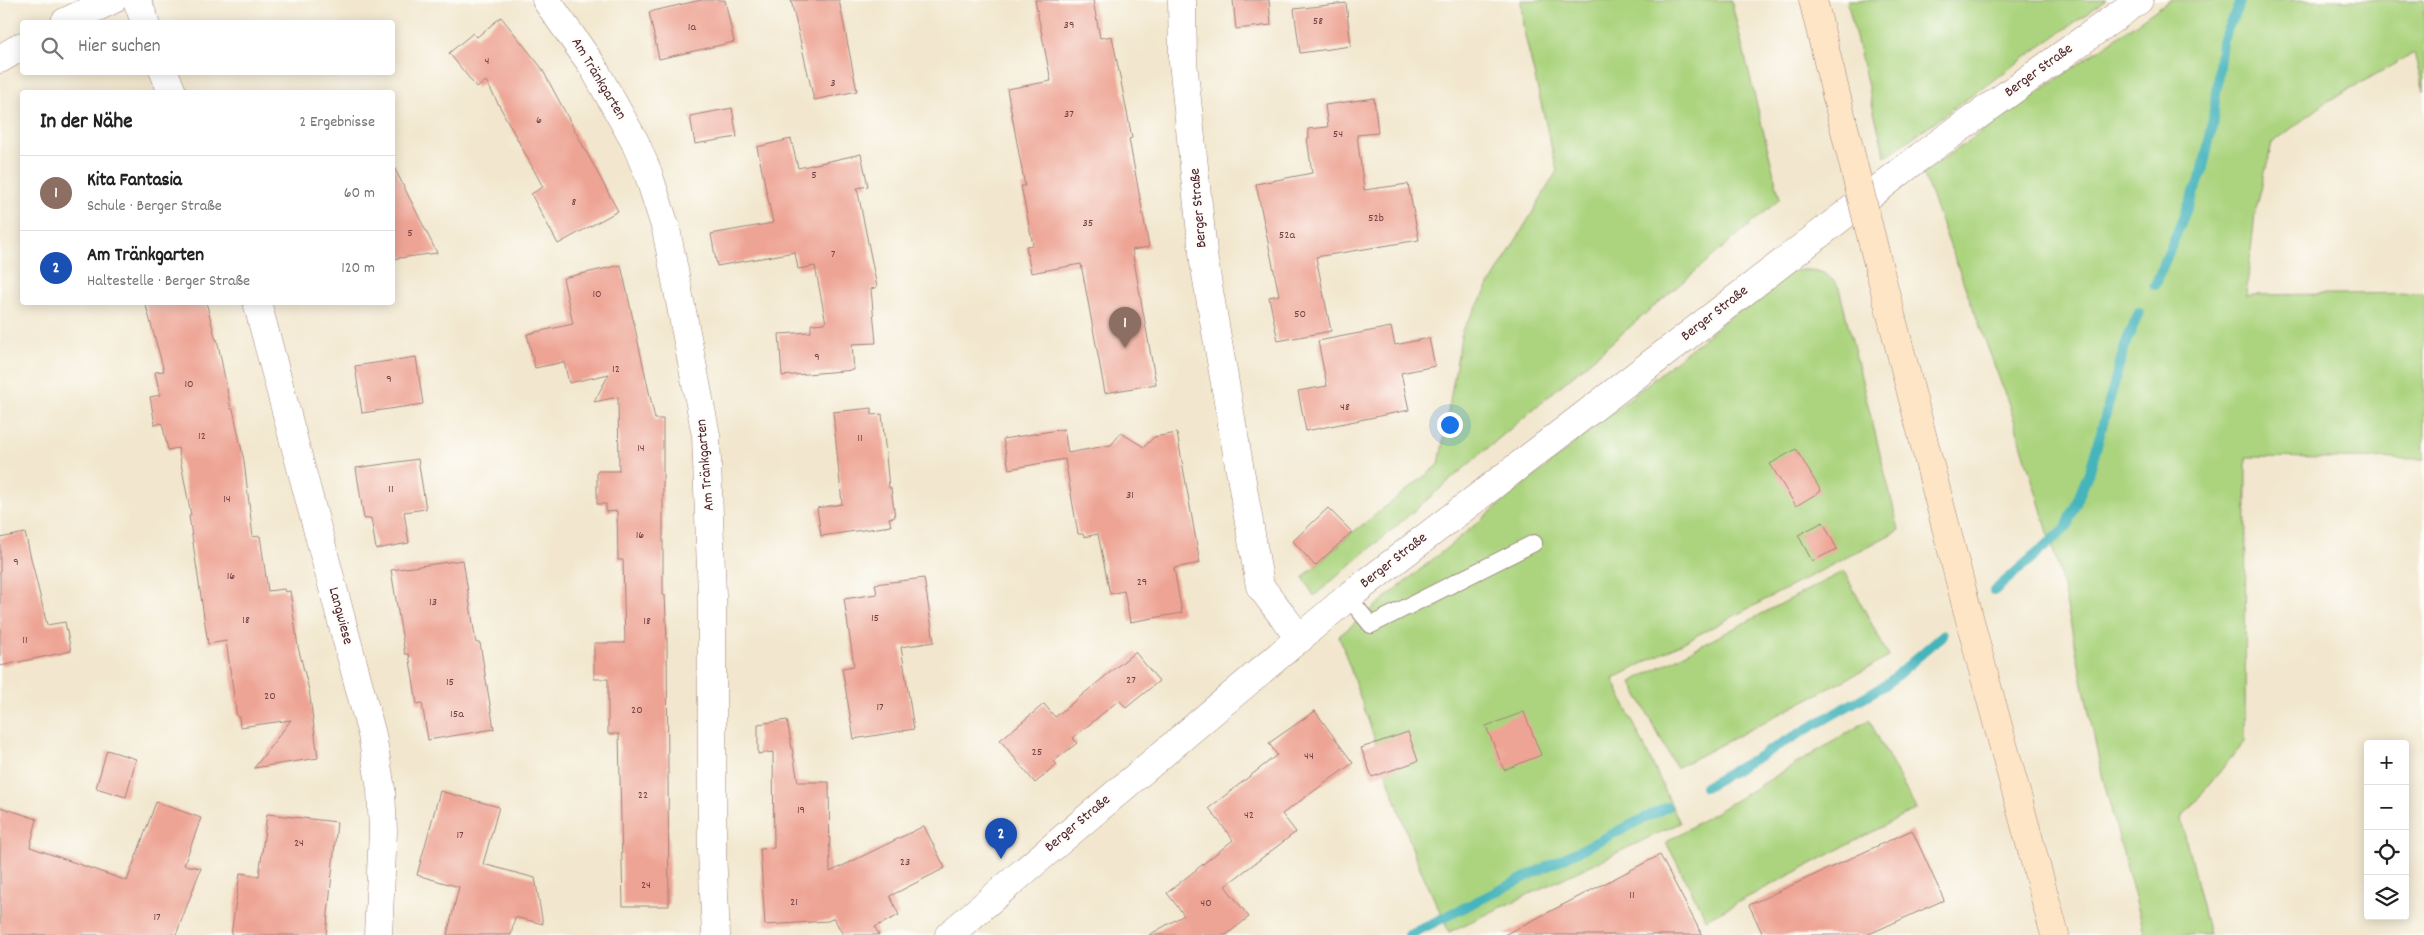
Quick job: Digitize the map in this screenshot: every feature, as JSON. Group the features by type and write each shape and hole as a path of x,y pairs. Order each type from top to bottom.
{"main road":[{"path":"1813,0 1880,272 1986,680 2055,935"}],"street":[{"path":"69,20 112,0"},
{"path":"137,0 144,20"},
{"name":"Am Tränkgarten","path":"546,0 597,74 634,142 648,173 666,229 706,435 712,596 712,851 716,935"},
{"name":"Berger Straße","path":"1182,0 1183,62 1204,262 1260,586 1300,639"},
{"name":"Berger Straße","path":"949,935 1102,803 1348,597 1921,156 2139,0"},
{"path":"0,59 20,47"},
{"path":"165,75 171,90"},
{"name":"Langwiese","path":"258,305 372,735 381,789 383,831 378,935"}],"lane":[{"path":"1348,597 1371,625 1534,543"}],"green space":[{"path":"1521,0 1731,0 1780,199 1314,596 1303,577 1352,533 1439,465 1462,331 1557,171 1523,27"},
{"path":"1847,0 2106,0 1885,157"},
{"path":"2170,0 2424,0 2424,91 2414,53 2328,101 2272,143 2255,214 2246,295 2424,293 2424,459 2246,457 2245,741 2181,819 2209,935 2145,935 2102,775 2059,569 2012,413 1923,173"},
{"path":"1795,270 1810,270 1825,274 1839,288 1899,530 1613,679 1680,823 1449,932 1416,859 1339,636 1777,278"},
{"path":"1844,571 1889,657 1676,768 1631,682"},
{"path":"1869,720 1916,809 1706,919 1666,842"}],"building":[{"path":"701,0 725,0 734,42 659,59 649,12"},
{"path":"791,0 839,0 857,91 814,100"},
{"path":"1035,0 1093,0 1100,38 1112,36 1132,138 1129,139 1149,247 1132,250 1156,384 1105,393 1081,264 1031,273 1026,246 1033,245 1021,186 1025,186 1007,89 1051,81"},
{"path":"1233,0 1269,0 1271,25 1236,29"},
{"path":"1346,3 1351,46 1300,53 1294,9"},
{"path":"501,17 541,67 618,211 558,244 531,194 543,187 486,81 477,88 449,53 473,33 477,37"},
{"path":"1374,98 1378,133 1357,135 1364,190 1408,184 1419,240 1316,257 1331,331 1278,341 1269,297 1279,295 1256,184 1312,173 1307,138 1309,138 1308,129 1328,127 1325,105"},
{"path":"732,108 737,137 695,144 690,116"},
{"path":"791,139 798,168 861,154 868,186 857,188 877,287 871,289 876,343 852,344 854,370 782,376 779,334 811,332 811,324 826,323 815,266 798,269 795,252 717,266 711,234 773,223 757,147"},
{"path":"395,169 437,253 395,259"},
{"path":"621,265 655,419 663,419 663,595 665,595 667,642 669,906 623,906 619,734 608,734 608,679 594,679 594,643 625,643 623,560 618,560 617,511 606,512 606,504 597,504 597,471 619,471 618,397 594,402 609,374 569,383 564,362 535,368 527,334 573,324 563,278"},
{"path":"146,305 207,305 217,339 231,409 233,409 244,461 253,537 260,536 268,591 284,589 285,592 290,591 298,647 309,690 318,758 254,768 291,720 240,727 226,641 208,644 189,516 191,515 178,448 168,450 162,423 155,425 150,397 160,395 155,372 164,371"},
{"path":"1391,327 1395,345 1429,338 1435,366 1401,373 1409,410 1306,431 1298,391 1327,386 1318,341"},
{"path":"416,357 423,404 362,413 355,366"},
{"path":"872,408 872,415 882,414 889,488 891,488 895,517 889,518 891,526 821,536 817,508 842,504 833,412"},
{"path":"1064,429 1068,453 1111,445 1121,433 1144,447 1154,437 1177,433 1200,563 1174,568 1182,613 1130,622 1124,591 1110,594 1098,534 1084,537 1083,534 1078,534 1065,459 1009,469 1003,439"},
{"path":"1796,449 1821,491 1796,506 1770,464"},
{"path":"418,459 426,509 404,512 409,543 376,549 371,518 364,519 356,468"},
{"path":"1328,508 1352,532 1315,566 1293,541"},
{"path":"1823,522 1837,549 1812,561 1798,535"},
{"path":"25,533 47,625 65,622 71,651 0,666 0,538"},
{"path":"463,560 476,643 480,643 494,729 428,740 422,703 417,704 409,654 405,654 391,570"},
{"path":"924,578 934,642 901,647 914,729 854,739 842,668 854,666 844,599 877,594 875,584"},
{"path":"1135,652 1159,681 1126,708 1119,700 1073,738 1077,743 1054,761 1057,765 1035,783 1000,740 1044,704 1055,717"},
{"path":"1315,711 1353,763 1282,814 1296,832 1225,886 1249,917 1226,935 1149,935 1184,915 1167,893 1233,840 1209,808 1277,755 1269,743"},
{"path":"1524,712 1541,755 1504,770 1486,726"},
{"path":"787,720 798,782 829,782 830,872 924,826 945,868 890,896 899,915 875,927 879,935 843,935 834,918 828,921 765,925 760,849 774,848 773,752 758,754 758,724"},
{"path":"1408,732 1418,761 1372,777 1361,748"},
{"path":"107,750 136,759 126,797 96,788"},
{"path":"440,791 499,807 483,864 535,878 543,924 515,917 511,935 447,935 459,887 417,875"},
{"path":"156,802 201,818 184,865 201,868 176,935 0,935 0,807 37,819 30,847 127,881"},
{"path":"267,814 337,822 326,935 231,935 240,873 259,876"},
{"path":"1912,830 1944,900 1867,935 1763,935 1749,905"},
{"path":"1660,855 1702,935 1504,935"}],"waterway":[{"path":"2155,285 2202,173 2212,127 2222,41 2241,0"},
{"path":"1994,591 2066,528 2091,467 2125,345 2139,312"},
{"path":"1705,787 1887,684 1943,635"},
{"path":"1409,935 1667,807"}],"place":[{"name":"Kita Fantasia","path":"1125,348"},
{"name":"Am Tränkgarten","path":"1001,859"}]}
